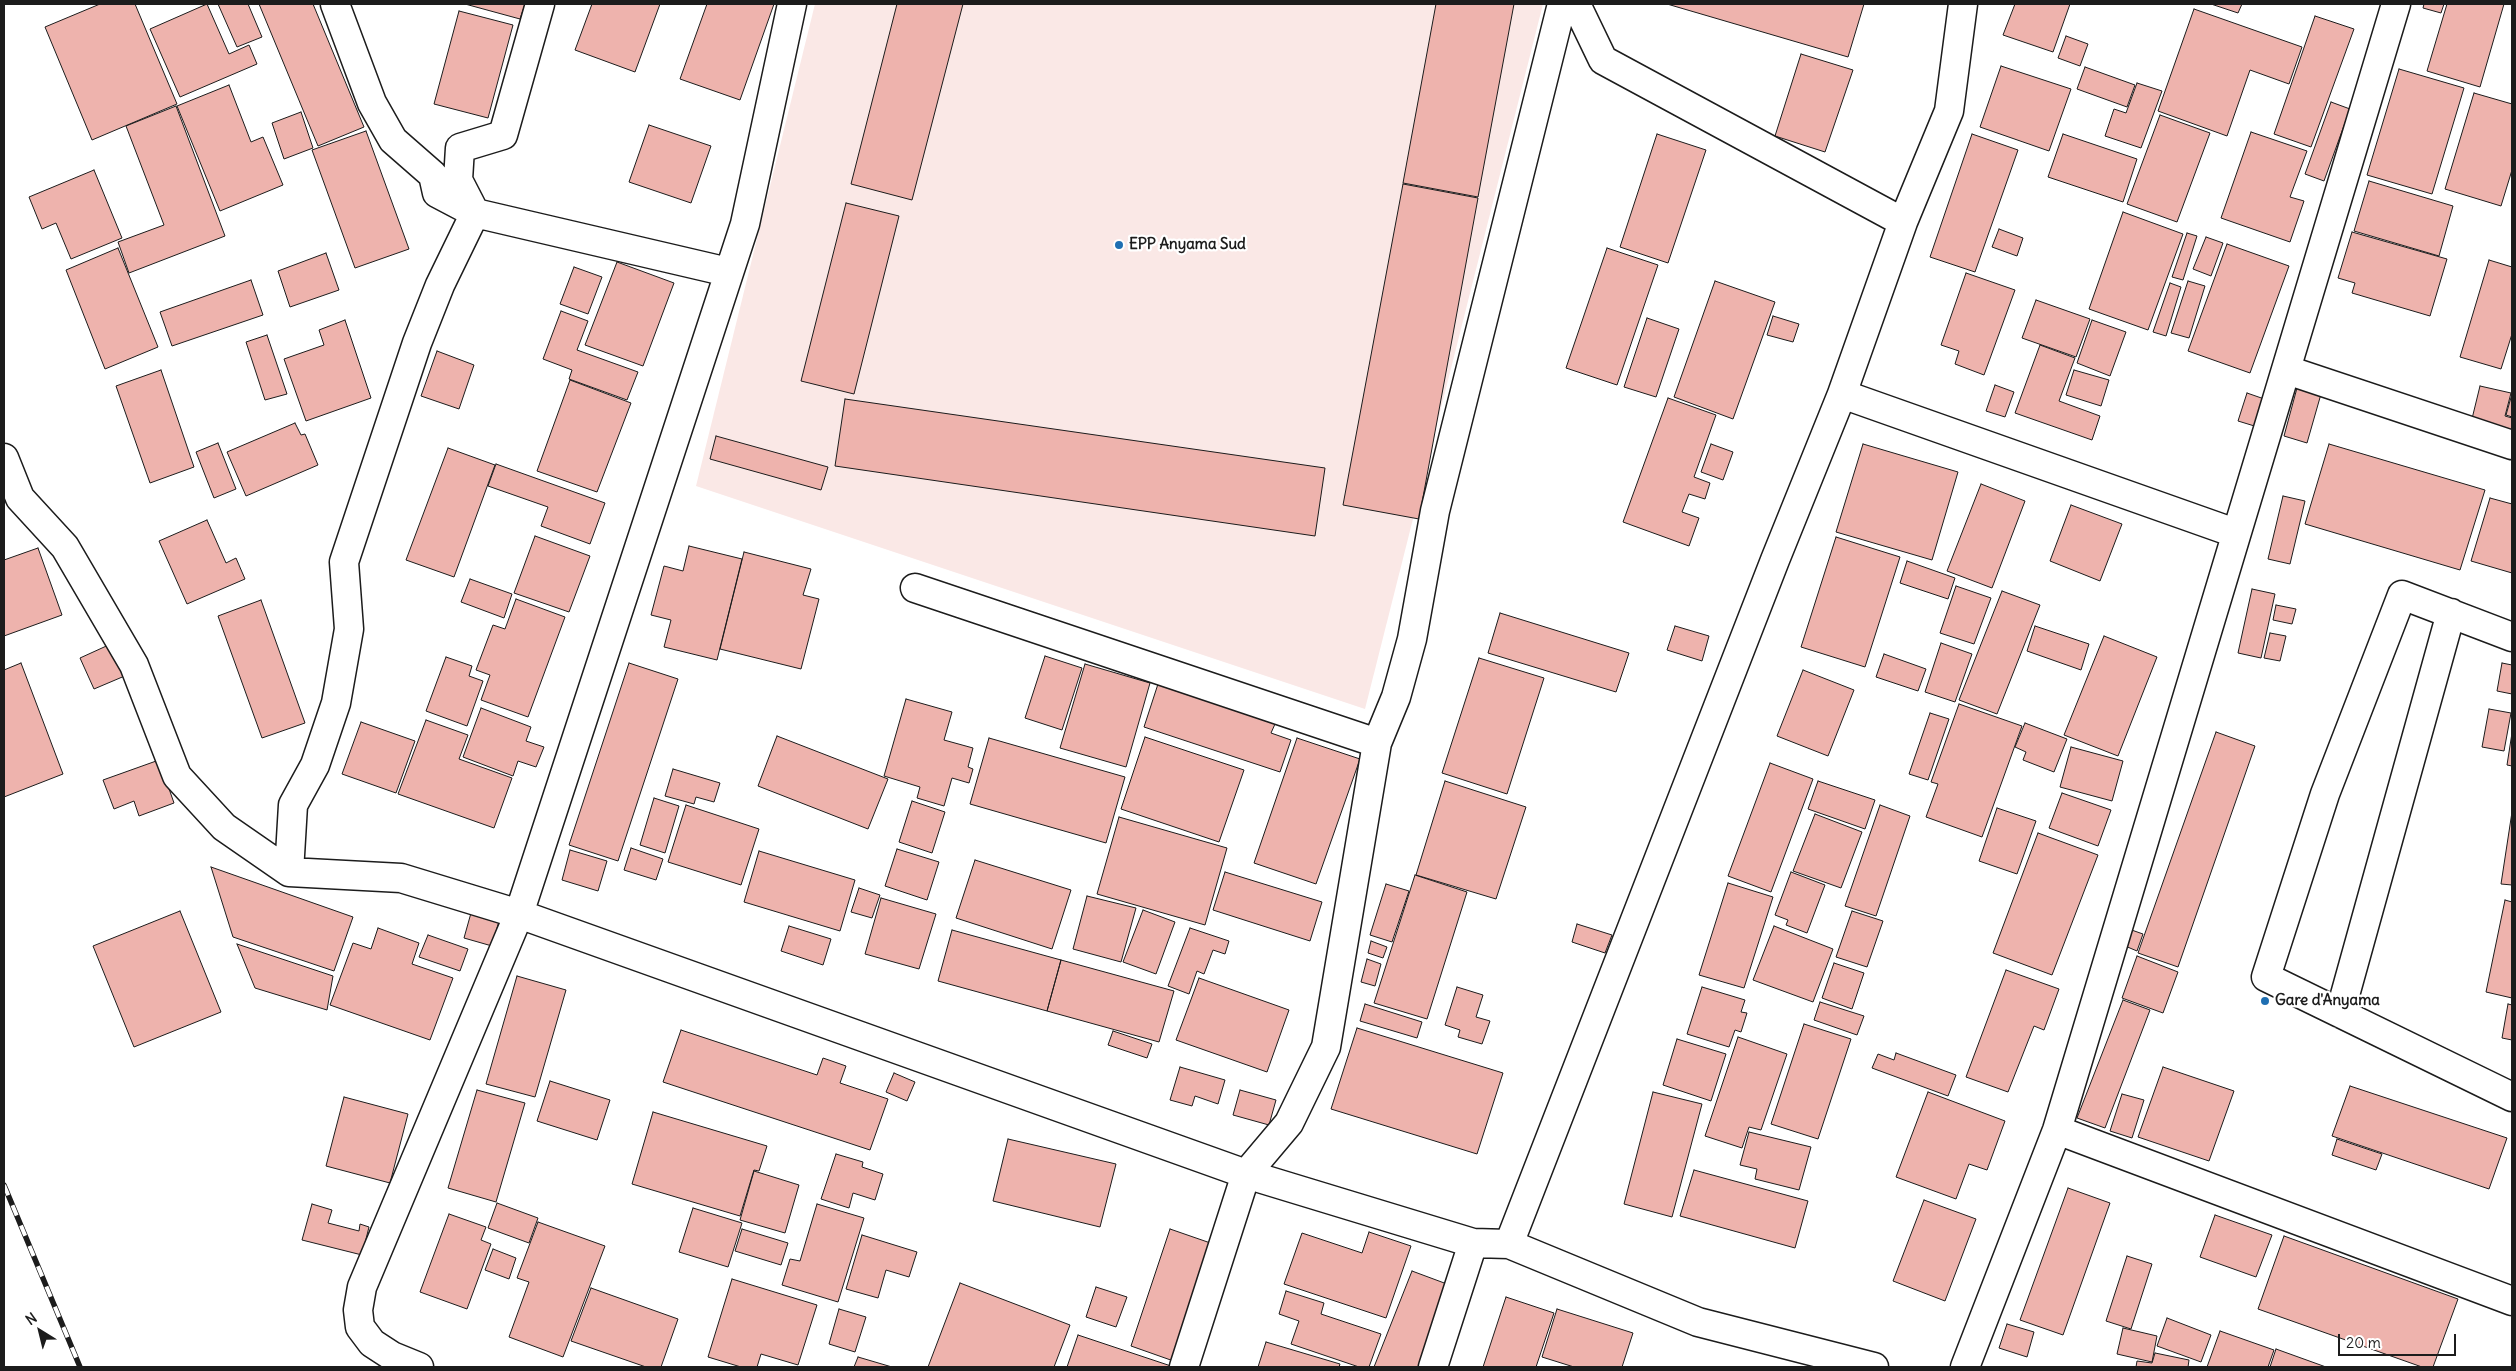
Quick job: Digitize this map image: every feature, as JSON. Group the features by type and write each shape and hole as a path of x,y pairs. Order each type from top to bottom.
{"street":[{"path":"335,4 372,103 393,140 433,175 437,193 476,213 728,272"},
{"path":"476,213 458,180 460,148 503,135 540,4"},
{"path":"419,1367 392,1356 372,1343 360,1327 358,1310 362,1287 519,914 745,224 792,4"},
{"path":"1184,1367 1246,1174 1289,1123 1326,1047 1377,744 1396,697 1412,639 1435,511 1562,4"},
{"path":"1576,4 1603,60 1903,222"},
{"path":"1509,1244 1771,570 1842,394 1903,222 1949,111 1962,4"},
{"path":"1965,1367 2057,1130 2235,533 2287,370 2396,4"},
{"path":"289,872 293,805 315,765 336,703 346,648 349,630 344,562 417,343 440,285 476,213"},
{"path":"2287,370 2512,445"},
{"path":"1842,394 2235,533"},
{"path":"4,458 20,498 65,547 134,665 177,776 224,827 289,872 401,878 519,914 1246,1174 1473,1243 1509,1244 1698,1322 1874,1367"},
{"path":"915,588 1377,744"},
{"path":"2512,637 2402,595 2325,794 2266,977 2512,1097"},
{"path":"2340,1013 2451,614"},
{"path":"2057,1130 2512,1301"},
{"path":"1433,1367 1473,1243"}],"shaded area":[{"name":"EPP Anyama Sud","path":"815,4 1543,4 1365,709 696,486"}],"building":[{"path":"100,4 135,4 177,104 92,140 45,27"},
{"path":"207,4 229,54 249,45 257,64 180,97 150,29"},
{"path":"218,4 248,4 262,37 237,47"},
{"path":"259,4 313,4 364,127 318,146"},
{"path":"465,4 525,4 520,19"},
{"path":"592,4 660,4 635,72 575,50"},
{"path":"707,4 774,4 740,100 680,79"},
{"path":"897,4 963,4 912,200 851,184"},
{"path":"1436,4 1514,4 1478,197 1403,183"},
{"path":"1667,4 1864,4 1848,57"},
{"path":"2015,4 2070,4 2053,52 2003,35"},
{"path":"2211,4 2242,4 2238,13"},
{"path":"2424,4 2444,4 2441,13 2423,8"},
{"path":"2447,4 2504,4 2480,87 2427,71"},
{"path":"2194,9 2302,47 2289,84 2250,70 2227,136 2158,111"},
{"path":"459,11 513,25 488,118 434,104"},
{"path":"2315,16 2354,29 2311,147 2274,134"},
{"path":"2066,36 2088,44 2080,66 2058,58"},
{"path":"1801,54 1853,70 1825,152 1775,136"},
{"path":"2001,66 2071,89 2049,151 1980,127"},
{"path":"2085,67 2135,85 2127,107 2077,89"},
{"path":"2399,69 2464,88 2432,194 2367,175"},
{"path":"2137,83 2162,91 2141,148 2105,136 2114,109 2126,113"},
{"path":"229,85 251,142 263,137 283,185 220,211 177,106"},
{"path":"2474,93 2512,104 2512,170 2501,206 2445,189"},
{"path":"2331,102 2350,109 2324,181 2305,174"},
{"path":"176,106 225,236 129,273 118,242 164,225 126,126"},
{"path":"301,112 313,148 284,159 272,123"},
{"path":"2160,115 2210,133 2177,222 2127,204"},
{"path":"649,125 711,146 691,203 629,182"},
{"path":"366,131 409,249 355,268 312,150"},
{"path":"2251,132 2307,151 2290,197 2304,201 2290,242 2221,218"},
{"path":"1657,134 1706,150 1668,263 1620,247"},
{"path":"1972,134 2018,150 1975,272 1930,257"},
{"path":"2063,134 2137,159 2123,202 2048,177"},
{"path":"94,170 122,238 71,259 56,223 42,229 29,197"},
{"path":"2369,181 2453,206 2439,256 2354,231"},
{"path":"1403,184 1478,198 1419,519 1343,505"},
{"path":"846,203 899,216 854,394 801,381"},
{"path":"2123,212 2183,234 2148,330 2089,309"},
{"path":"1999,229 2023,238 2017,256 1992,247"},
{"path":"2352,232 2447,259 2430,316 2352,293 2355,283 2338,278"},
{"path":"2187,233 2197,236 2183,280 2172,277"},
{"path":"2206,237 2223,243 2211,276 2193,269"},
{"path":"2227,244 2289,266 2250,373 2188,351"},
{"path":"118,248 158,347 105,369 66,270"},
{"path":"1607,248 1658,265 1617,385 1566,368"},
{"path":"326,253 339,290 290,307 278,271"},
{"path":"2489,260 2512,267 2512,334 2501,369 2460,357"},
{"path":"617,262 674,283 643,366 585,345"},
{"path":"574,267 602,277 588,314 560,304"},
{"path":"1966,273 2015,290 1984,375 1955,364 1959,351 1941,345"},
{"path":"251,280 263,315 172,346 160,312"},
{"path":"1715,281 1775,302 1733,419 1674,397"},
{"path":"2188,281 2205,286 2189,338 2171,333"},
{"path":"2170,283 2181,287 2166,336 2153,332"},
{"path":"2036,300 2090,319 2076,357 2022,338"},
{"path":"561,311 588,321 577,350 638,372 627,400 569,379 572,370 543,359"},
{"path":"1773,316 1799,324 1793,342 1767,335"},
{"path":"1647,318 1679,329 1656,397 1624,387"},
{"path":"345,320 371,398 306,421 284,359 324,345 319,330"},
{"path":"2092,320 2126,332 2110,376 2077,363"},
{"path":"267,335 287,394 265,400 246,342"},
{"path":"2040,345 2075,358 2059,401 2100,416 2092,440 2015,413"},
{"path":"437,351 474,365 459,409 421,396"},
{"path":"161,370 194,467 150,483 116,386"},
{"path":"2074,370 2109,380 2101,406 2066,395"},
{"path":"570,380 631,403 597,492 537,471"},
{"path":"1995,385 2014,392 2005,417 1986,411"},
{"path":"2480,386 2511,393 2505,416 2512,418 2512,436 2470,427"},
{"path":"2297,388 2321,394 2307,443 2284,436"},
{"path":"2247,393 2270,401 2261,428 2238,421"},
{"path":"2512,394 2512,417 2506,415"},
{"path":"1668,398 1716,415 1694,477 1710,483 1705,499 1689,494 1682,512 1699,518 1689,546 1623,522"},
{"path":"845,399 1325,468 1315,536 835,466"},
{"path":"295,423 301,435 305,434 318,465 246,496 227,452"},
{"path":"716,436 828,467 821,490 710,459"},
{"path":"218,443 236,489 214,498 196,452"},
{"path":"1711,444 1733,452 1723,480 1701,472"},
{"path":"1863,444 1958,472 1932,560 1836,532"},
{"path":"2329,444 2485,490 2460,570 2305,524"},
{"path":"448,448 495,465 454,577 406,560"},
{"path":"496,464 605,503 590,544 541,526 548,507 488,486"},
{"path":"1981,484 2025,501 1992,588 1947,571"},
{"path":"2283,496 2305,501 2290,564 2268,559"},
{"path":"2490,498 2512,504 2512,573 2471,561"},
{"path":"2071,505 2122,524 2100,581 2050,561"},
{"path":"207,520 226,563 236,558 245,579 187,604 159,541"},
{"path":"535,536 590,556 569,612 514,593"},
{"path":"1836,537 1900,557 1865,667 1801,647"},
{"path":"689,546 742,559 717,660 664,647 671,620 651,615 664,566 683,571"},
{"path":"38,548 62,615 4,636 4,560"},
{"path":"744,552 811,569 803,595 819,599 801,669 720,649"},
{"path":"1907,561 1955,578 1948,599 1900,583"},
{"path":"470,579 512,594 504,618 461,602"},
{"path":"1956,586 1991,598 1974,644 1940,633"},
{"path":"2252,589 2275,594 2261,658 2238,653"},
{"path":"2002,591 2040,605 1997,714 1959,700"},
{"path":"516,599 565,617 528,717 481,700 490,675 476,670 493,625 505,629"},
{"path":"261,600 305,723 262,738 218,616"},
{"path":"2276,605 2296,609 2292,624 2273,620"},
{"path":"1500,613 1629,653 1616,692 1488,653"},
{"path":"1675,626 1709,636 1702,661 1667,650"},
{"path":"2035,626 2089,644 2081,670 2027,651"},
{"path":"2270,633 2286,636 2280,661 2264,658"},
{"path":"2104,636 2157,657 2118,756 2064,735"},
{"path":"113,643 127,675 94,689 80,658"},
{"path":"1941,643 1972,654 1955,702 1925,692"},
{"path":"1884,654 1926,669 1918,691 1876,677"},
{"path":"1045,656 1082,668 1062,730 1025,718"},
{"path":"446,657 472,666 469,676 483,681 467,726 426,711"},
{"path":"1479,658 1544,678 1507,794 1442,773"},
{"path":"21,663 63,774 4,797 4,670"},
{"path":"629,663 678,679 618,861 569,845"},
{"path":"2502,663 2512,665 2512,694 2497,691"},
{"path":"1085,664 1150,683 1126,767 1060,748"},
{"path":"1803,670 1854,690 1828,756 1777,736"},
{"path":"1158,684 1275,724 1271,733 1291,740 1280,772 1144,727"},
{"path":"906,699 952,712 944,740 973,748 968,767 973,769 969,783 952,778 944,806 917,798 920,787 884,776"},
{"path":"1959,704 2022,726 1982,837 1926,817 1938,784 1931,782"},
{"path":"481,708 531,727 526,741 544,747 536,767 518,761 513,776 463,757"},
{"path":"2489,709 2511,713 2504,751 2482,747"},
{"path":"1930,713 1949,719 1928,780 1909,774"},
{"path":"426,720 468,735 459,759 512,778 494,828 398,794"},
{"path":"361,722 415,741 396,793 342,774"},
{"path":"2025,723 2067,739 2054,772 2023,760 2026,752 2015,747"},
{"path":"2216,732 2255,746 2178,967 2138,953"},
{"path":"2512,733 2512,766 2507,765"},
{"path":"777,736 888,779 868,829 758,786"},
{"path":"1145,737 1244,770 1219,842 1121,809"},
{"path":"989,738 1125,777 1106,843 970,804"},
{"path":"1297,738 1360,759 1316,884 1254,863"},
{"path":"2071,747 2123,761 2112,801 2060,787"},
{"path":"159,760 174,803 139,816 134,801 114,809 103,780"},
{"path":"1770,763 1813,779 1771,892 1728,876"},
{"path":"673,769 720,783 714,802 696,797 694,804 665,796"},
{"path":"1445,781 1526,807 1496,899 1416,875"},
{"path":"1818,781 1875,800 1865,829 1808,809"},
{"path":"2062,793 2111,810 2098,846 2049,828"},
{"path":"654,798 679,806 665,853 640,845"},
{"path":"912,801 945,812 932,853 899,842"},
{"path":"686,805 759,829 741,885 668,862"},
{"path":"1880,805 1910,816 1876,916 1845,906"},
{"path":"1997,808 2036,821 2017,874 1979,861"},
{"path":"2512,812 2512,885 2501,884"},
{"path":"1815,814 1862,832 1841,888 1793,871"},
{"path":"1119,817 1227,848 1205,925 1097,894"},
{"path":"2038,833 2098,855 2052,975 1993,953"},
{"path":"631,848 663,859 656,880 624,870"},
{"path":"897,849 939,862 927,900 885,886"},
{"path":"570,850 607,861 598,891 562,880"},
{"path":"759,851 855,880 840,931 744,902"},
{"path":"975,860 1071,890 1052,949 956,918"},
{"path":"211,867 353,917 334,971 233,937"},
{"path":"1225,872 1322,902 1310,941 1213,910"},
{"path":"1791,872 1825,885 1807,933 1786,925 1788,920 1775,915"},
{"path":"1415,875 1467,892 1427,1019 1374,1003"},
{"path":"1728,883 1773,897 1744,988 1699,975"},
{"path":"1386,884 1409,891 1392,942 1370,935"},
{"path":"859,888 880,895 872,918 851,912"},
{"path":"1087,896 1136,908 1121,962 1073,949"},
{"path":"881,898 936,914 919,969 865,954"},
{"path":"2505,900 2512,902 2512,998 2486,992"},
{"path":"1143,910 1175,922 1156,974 1123,962"},
{"path":"180,911 221,1012 134,1047 93,946"},
{"path":"1852,911 1883,921 1867,967 1836,957"},
{"path":"471,913 499,921 492,946 464,938"},
{"path":"1577,924 1612,935 1605,953 1572,942"},
{"path":"789,926 831,939 823,965 781,951"},
{"path":"1774,926 1833,949 1813,1002 1753,980"},
{"path":"2123,927 2143,934 2137,951 2118,943"},
{"path":"378,928 419,943 412,964 453,978 430,1040 330,1005 353,943 371,949"},
{"path":"1190,928 1229,941 1225,954 1213,950 1204,974 1197,971 1189,994 1168,986"},
{"path":"952,930 1061,960 1047,1011 938,981"},
{"path":"428,935 468,949 460,971 419,957"},
{"path":"1371,941 1387,947 1383,958 1368,953"},
{"path":"237,944 333,976 327,1010 255,988"},
{"path":"2137,956 2178,972 2163,1013 2122,998"},
{"path":"1367,959 1381,964 1375,986 1361,982"},
{"path":"1061,960 1174,991 1159,1042 1047,1011"},
{"path":"1834,963 1864,973 1852,1009 1822,998"},
{"path":"2006,970 2059,989 2044,1030 2034,1026 2008,1092 1966,1077"},
{"path":"517,976 566,990 535,1097 486,1084"},
{"path":"1199,978 1289,1010 1267,1072 1176,1040"},
{"path":"1457,987 1483,995 1476,1017 1490,1021 1482,1044 1458,1037 1460,1030 1445,1025"},
{"path":"1702,987 1745,1000 1741,1012 1747,1013 1741,1032 1735,1030 1729,1047 1687,1034"},
{"path":"2123,1000 2150,1010 2105,1128 2077,1118"},
{"path":"1820,1002 1864,1016 1857,1035 1814,1020"},
{"path":"1365,1004 1422,1022 1417,1038 1360,1021"},
{"path":"2508,1004 2512,1005 2512,1040 2502,1038"},
{"path":"1804,1024 1851,1039 1818,1139 1771,1124"},
{"path":"1357,1028 1503,1073 1477,1154 1331,1109"},
{"path":"681,1030 817,1075 823,1058 846,1066 840,1083 888,1099 870,1150 663,1082"},
{"path":"1113,1031 1152,1044 1147,1058 1108,1045"},
{"path":"1738,1037 1787,1054 1761,1130 1749,1127 1742,1148 1705,1136"},
{"path":"1677,1039 1726,1054 1711,1101 1663,1085"},
{"path":"1896,1053 1956,1075 1948,1096 1872,1068 1878,1054 1894,1060"},
{"path":"1180,1067 1225,1080 1218,1104 1195,1096 1192,1106 1170,1100"},
{"path":"2163,1067 2234,1091 2209,1161 2138,1137"},
{"path":"894,1073 915,1082 907,1101 886,1092"},
{"path":"550,1081 610,1100 597,1140 537,1121"},
{"path":"2350,1086 2507,1138 2489,1189 2332,1136"},
{"path":"477,1090 525,1103 496,1202 448,1188"},
{"path":"1240,1090 1276,1100 1269,1125 1233,1115"},
{"path":"1653,1092 1702,1104 1672,1217 1624,1204"},
{"path":"1928,1092 2005,1121 1987,1170 1969,1164 1956,1199 1896,1177"},
{"path":"2122,1094 2144,1100 2132,1138 2110,1131"},
{"path":"344,1097 408,1114 390,1183 326,1166"},
{"path":"653,1112 767,1146 759,1171 754,1170 740,1216 632,1184"},
{"path":"1749,1132 1811,1147 1799,1190 1755,1179 1757,1169 1740,1165"},
{"path":"1008,1139 1116,1164 1100,1227 993,1201"},
{"path":"2337,1139 2382,1154 2376,1170 2332,1155"},
{"path":"836,1154 863,1162 862,1167 883,1174 875,1200 853,1193 849,1208 821,1199"},
{"path":"1694,1170 1808,1201 1795,1248 1680,1216"},
{"path":"754,1171 799,1185 785,1233 740,1220"},
{"path":"2068,1188 2110,1203 2063,1335 2020,1320"},
{"path":"1924,1200 1976,1219 1945,1301 1893,1281"},
{"path":"497,1203 538,1218 529,1243 488,1228"},
{"path":"312,1204 332,1210 328,1223 359,1231 360,1224 369,1227 362,1255 302,1240"},
{"path":"817,1204 864,1218 838,1302 782,1285 790,1259 800,1261"},
{"path":"693,1208 742,1223 728,1267 679,1252"},
{"path":"449,1214 486,1227 481,1240 491,1244 467,1309 420,1292"},
{"path":"2215,1215 2272,1235 2256,1277 2200,1257"},
{"path":"538,1222 605,1246 563,1357 509,1337 529,1282 517,1278"},
{"path":"742,1229 788,1243 781,1265 735,1251"},
{"path":"1170,1229 1222,1247 1182,1364 1131,1346"},
{"path":"1369,1232 1411,1246 1386,1318 1284,1284 1302,1233 1362,1253"},
{"path":"862,1235 917,1252 909,1277 886,1270 878,1298 846,1289"},
{"path":"2284,1236 2458,1299 2433,1367 2422,1367 2258,1309"},
{"path":"493,1249 516,1258 509,1279 485,1270"},
{"path":"2127,1256 2152,1264 2131,1329 2106,1321"},
{"path":"1412,1271 1455,1287 1424,1367 1374,1367"},
{"path":"732,1279 817,1305 798,1365 761,1354 757,1367 741,1367 708,1357"},
{"path":"960,1283 1070,1325 1054,1367 928,1367"},
{"path":"1096,1287 1127,1297 1116,1327 1086,1317"},
{"path":"591,1288 678,1319 661,1367 646,1367 571,1341"},
{"path":"1286,1291 1324,1303 1321,1314 1381,1334 1369,1367 1359,1367 1291,1344 1299,1321 1279,1314"},
{"path":"1506,1297 1554,1313 1536,1367 1483,1367"},
{"path":"839,1309 866,1317 855,1352 829,1344"},
{"path":"1557,1309 1633,1333 1622,1367 1574,1367 1542,1357"},
{"path":"2167,1318 2211,1335 2201,1362 2157,1346"},
{"path":"2007,1324 2034,1332 2027,1357 1999,1348"},
{"path":"2123,1328 2157,1336 2152,1362 2117,1354"},
{"path":"2220,1331 2274,1350 2268,1367 2207,1367"},
{"path":"1078,1335 1174,1367 1067,1367"},
{"path":"1266,1342 1340,1364 1339,1367 1258,1367"},
{"path":"2276,1349 2326,1367 2270,1367"},
{"path":"2155,1353 2189,1360 2188,1367 2136,1367 2137,1361 2152,1363"},
{"path":"858,1357 892,1367 854,1367"}],"railway":[{"path":"4,1185 80,1367"}],"place":[{"name":"EPP Anyama Sud","path":"1119,245"},
{"name":"Gare d'Anyama","path":"2265,1001"}]}
